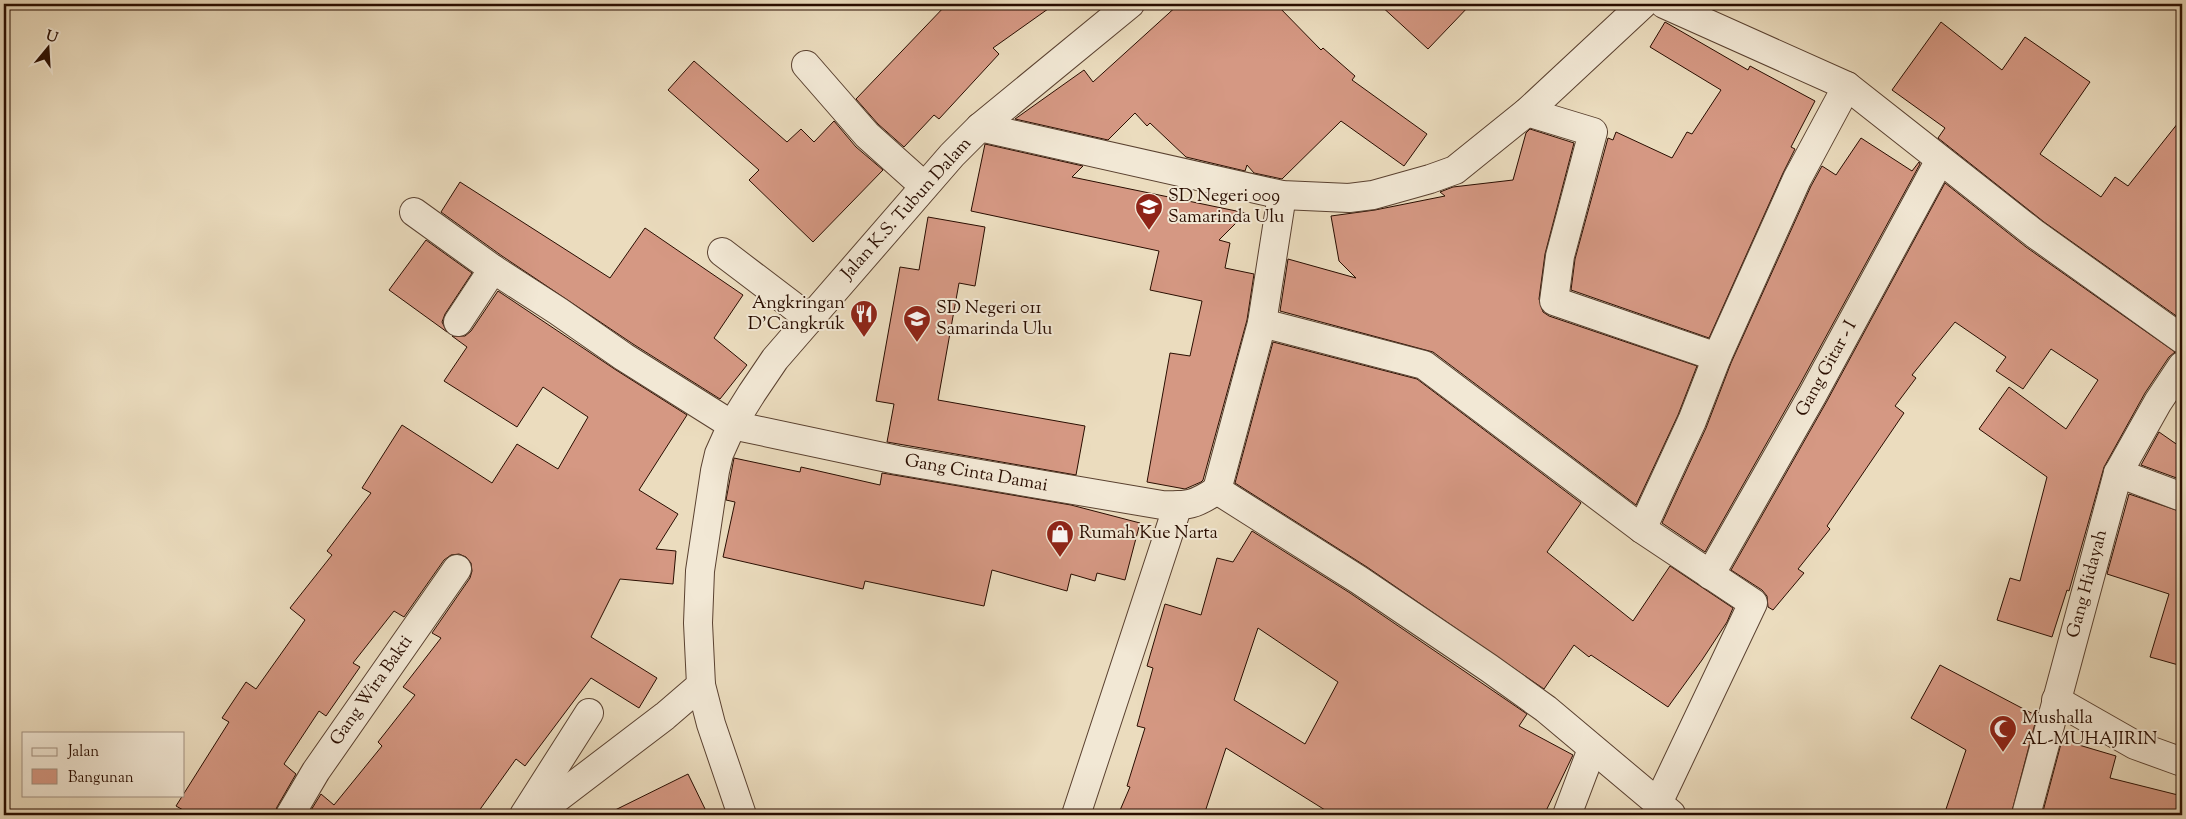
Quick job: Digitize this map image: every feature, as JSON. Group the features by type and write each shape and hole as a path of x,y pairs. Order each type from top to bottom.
{"street":[{"name":"Jalan K.S. Tubun Dalam","path":"742,815 714,734 701,685 698,623 700,571 715,471 719,454 732,425 775,358 924,186 980,127 1130,4"},
{"path":"980,127 1282,195 1349,198 1373,195 1455,170 1527,112 1643,4"},
{"path":"1680,7 1847,86 2035,234 2182,339"},
{"path":"806,65 868,135 924,186"},
{"path":"1642,529 1692,421 1717,357 1797,179 1847,86"},
{"path":"1527,112 1593,132 1560,256 1554,302 1717,357"},
{"name":"Gang Gitar - I","path":"1710,575 1813,394 1940,160"},
{"path":"1262,323 1424,365 1642,529 1754,604 1665,809 1592,750 1546,709 1490,668 1359,580 1217,490 1262,323 1282,195"},
{"path":"414,212 493,269 624,357 732,425"},
{"path":"722,252 810,318"},
{"path":"458,322 493,269"},
{"name":"Gang Hidayah","path":"2026,815 2118,474 2158,402 2182,366"},
{"name":"Gang Cinta Damai","path":"732,425 897,460 1087,494 1162,505 1187,506 1202,500 1217,490"},
{"path":"2118,474 2182,497"},
{"path":"1076,815 1178,505"},
{"name":"Gang Wira Bakti","path":"290,815 316,771 457,569"},
{"path":"535,815 659,720 701,685"},
{"path":"2056,700 2135,745 2182,762"},
{"path":"524,815 589,713"},
{"path":"1567,815 1592,750"}],"building":[{"path":"947,4 1055,4 993,48 999,54 939,119 934,115 904,147 878,124 856,99"},
{"path":"1179,4 1276,4 1321,50 1323,48 1355,76 1352,80 1427,134 1404,166 1341,121 1282,179 1254,173 1247,165 1245,171 1186,157 1150,123 1147,126 1135,113 1108,140 1015,119 1084,70 1093,82"},
{"path":"1379,4 1471,4 1428,49"},
{"path":"1665,22 1748,70 1750,66 1815,101 1791,147 1795,149 1709,338 1571,290 1575,259 1608,138 1613,140 1616,132 1672,158 1687,132 1692,134 1721,90 1650,47"},
{"path":"1941,22 2002,70 2025,37 2090,82 2040,154 2101,197 2115,177 2128,186 2182,118 2182,320 2044,222 1938,138 1945,128 1892,90"},
{"path":"694,61 787,142 801,129 814,142 834,121 856,147 883,170 813,242 749,180 759,170 668,90"},
{"path":"1530,129 1574,143 1545,254 1539,299 1543,312 1549,316 1697,366 1678,415 1636,505 1433,352 1280,311 1288,259 1356,278 1339,261 1331,216 1375,210 1445,196 1440,192 1453,187 1513,180 1526,133"},
{"path":"1861,138 1912,171 1919,162 1920,164 1799,386 1705,552 1662,523 1706,428 1731,363 1811,186 1822,166 1836,175"},
{"path":"985,144 1083,166 1072,177 1246,213 1219,240 1230,243 1225,268 1254,274 1247,320 1201,482 1185,489 1147,482 1170,353 1190,356 1202,301 1150,290 1159,251 971,211"},
{"path":"460,182 610,278 645,228 743,295 714,338 747,365 720,399 633,344 502,256 441,212"},
{"path":"1945,183 2026,247 2175,352 2169,357 2145,393 2104,467 2069,591 2067,590 2052,637 1997,620 2010,578 2020,581 2047,477 1979,429 2009,387 2066,429 2098,380 2051,349 2023,389 1996,371 2006,357 1955,322 1912,375 1916,378 1895,406 1904,413 1827,526 1830,529 1798,569 1804,573 1773,610 1768,607 1767,596 1762,590 1731,570 1827,401"},
{"name":"SD Negeri 011 Samarinda Ulu","path":"928,217 985,227 975,286 959,283 938,400 1085,426 1076,475 887,442 894,404 876,401 900,267 919,270"},
{"path":"426,240 472,273 445,314 442,322 447,332 389,290"},
{"path":"498,291 687,415 639,490 678,514 656,549 676,551 673,584 620,579 591,637 657,678 639,708 591,678 525,766 516,759 476,815 308,815 321,794 334,805 382,746 378,742 415,695 403,687 441,638 432,633 470,578 472,571 471,563 466,557 459,554 451,555 444,560 404,617 394,611 353,663 360,667 326,716 319,711 284,764 296,774 274,815 192,815 176,806 182,796 185,796 185,792 229,722 222,718 246,682 256,689 305,620 290,608 332,555 327,551 371,493 362,488 402,425 492,483 517,444 558,469 588,417 543,387 517,427 444,381 467,347 452,336 465,336 471,331"},
{"path":"1273,342 1417,379 1581,503 1547,552 1633,621 1670,566 1733,608 1727,622 1668,707 1591,655 1589,657 1574,645 1544,689 1367,567 1235,483"},
{"path":"2159,432 2182,448 2182,480 2141,465"},
{"path":"734,458 800,472 801,467 880,485 882,473 1071,505 1140,523 1125,580 1097,573 1095,581 1071,574 1067,591 992,570 984,606 865,581 863,589 723,557 735,502 726,500"},
{"path":"2129,494 2182,512 2182,666 2150,657 2169,594 2107,574"},
{"path":"1252,531 1350,593 1527,714 1519,726 1573,755 1544,815 1333,815 1226,748 1204,815 1118,815 1130,787 1127,786 1145,728 1137,726 1153,668 1147,666 1165,604 1201,615 1217,558 1233,562","holes":["1258,628 1338,682 1305,744 1234,700"]},
{"name":"Mushalla AL-MUHAJIRIN","path":"1940,665 2037,716 2011,815 1944,815 1966,750 1911,718"},
{"path":"2062,740 2116,756 2110,778 2182,796 2182,815 2042,815"},
{"path":"688,774 708,815 605,815"}],"place":[{"name":"SD Negeri 009 Samarinda Ulu","path":"1149,231"},
{"name":"Angkringan D'Cangkruk","path":"864,338"},
{"name":"SD Negeri 011 Samarinda Ulu","path":"917,343"},
{"name":"Rumah Kue Narta","path":"1060,558"},
{"name":"Mushalla AL-MUHAJIRIN","path":"2003,753"}]}
